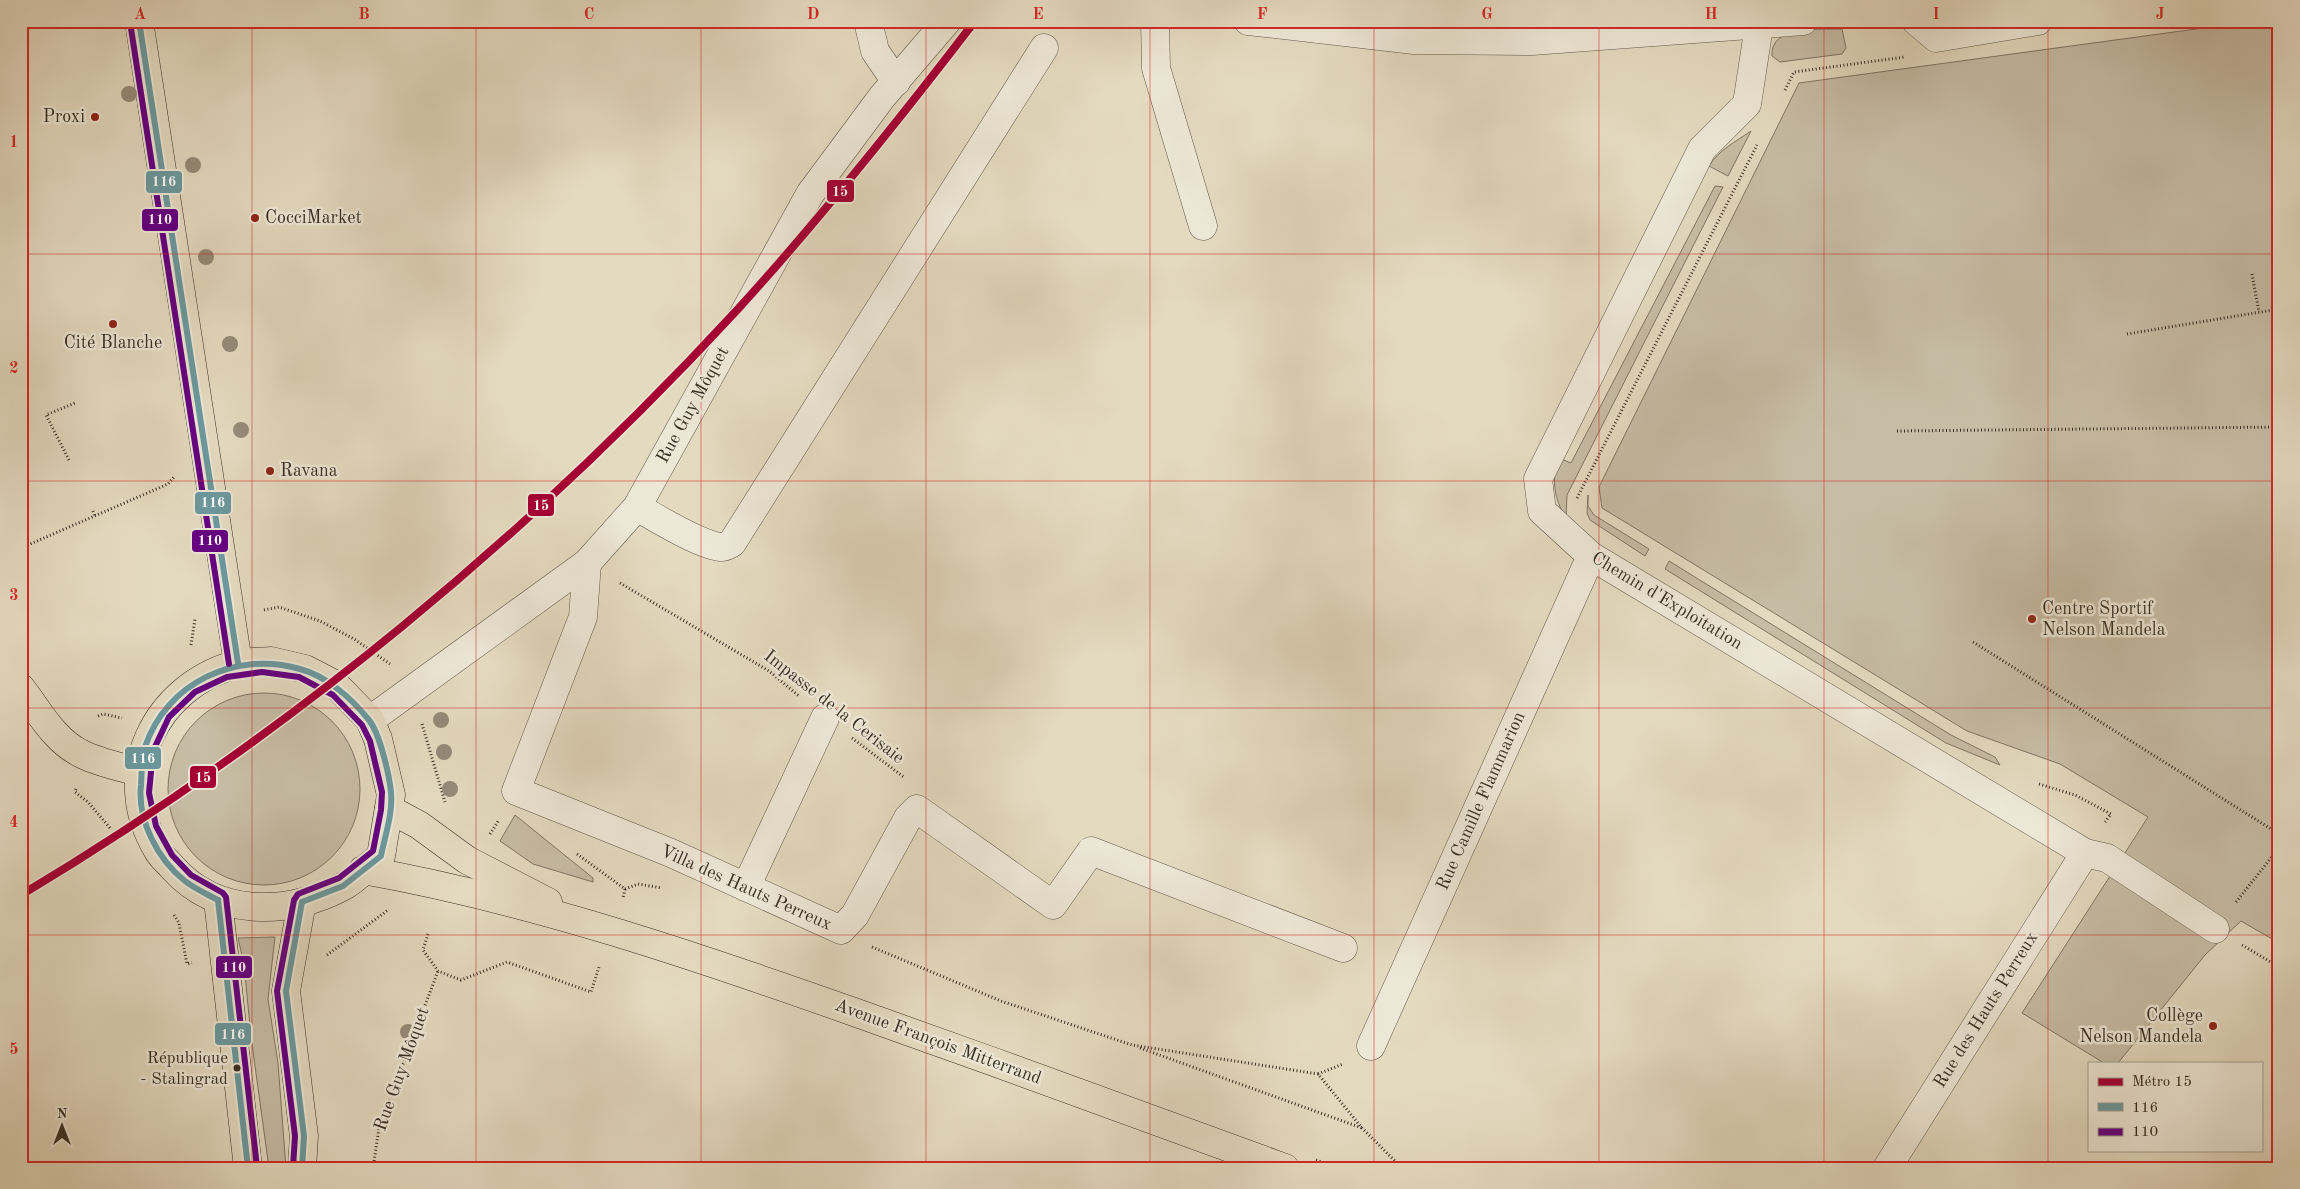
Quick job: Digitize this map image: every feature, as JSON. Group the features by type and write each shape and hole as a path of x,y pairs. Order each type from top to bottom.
{"main road":[{"path":"139,21 238,663"},
{"path":"271,661 305,669 336,685 370,720 378,739 391,795 389,809 381,856 343,886 302,902 260,908 218,900 183,880 157,850 142,812 139,772 149,735 170,703 200,678 238,663 271,661"},
{"path":"22,691 57,735 80,753 139,772"},
{"path":"389,809 418,824 467,860 590,923"},
{"path":"363,870 428,882 590,923"},
{"path":"218,900 248,1168"},
{"path":"302,902 286,991 304,1136 302,1168"},
{"name":"Avenue François Mitterrand","path":"590,923 818,999 1285,1168"}],"street":[{"path":"868,21 875,51 896,82"},
{"name":"Rue Guy Môquet","path":"370,720 587,564 637,507 810,194 882,97 947,21"},
{"path":"1155,21 1156,68 1203,226"},
{"path":"1248,21 1414,40 1532,41 1758,26 1803,21"},
{"path":"1926,30 2038,21"},
{"name":"Chemin d'Exploitation","path":"1758,26 1747,104 1702,149 1538,479 1542,511 1591,556 2085,852 2107,858 2214,929"},
{"path":"637,507 666,524 715,546 724,547 732,543 1044,48"},
{"name":"Rue Camille Flammarion","path":"1371,1046 1591,556"},
{"name":"Villa des Hauts Perreux","path":"587,564 583,617 516,791 671,853 841,930 855,915 908,818 917,809"},
{"path":"746,888 826,718"},
{"path":"917,809 1040,898 1053,905 1092,851 1343,948"},
{"name":"Rue des Hauts Perreux","path":"1888,1168 2085,852"}],"path":[{"path":"1781,98 1794,72 1918,55 1926,30"},
{"path":"1577,505 1577,498 1758,142"},
{"path":"2252,274 2259,312"},
{"path":"2127,334 2279,309"},
{"path":"69,460 46,415 75,403"},
{"path":"1897,431 2279,427"},
{"path":"21,548 168,484 178,473"},
{"path":"93,511 96,516"},
{"name":"Impasse de la Cerisaie","path":"612,578 769,671 826,718 915,786 917,809"},
{"path":"1973,642 2279,834"},
{"path":"2038,783 2075,795 2111,814"},
{"path":"624,889 638,884"},
{"path":"428,934 423,950 438,971 461,980 507,962 590,992 599,968"},
{"path":"868,946 1001,1000 1362,1128"},
{"name":"Rue Guy Môquet","path":"373,1168 379,1128 438,971"},
{"path":"1132,1045 1318,1074 1362,1128 1402,1168"}],"shaded area":[{"name":"Centre Sportif Nelson Mandela","path":"2255,21 2279,21 2279,943 2241,921 2205,955 2119,1062 2102,1062 2022,1013 2148,817 2060,764 1967,731 1602,508 1599,487 1799,83"},
{"path":"1842,29 1846,48 1842,54 1780,62 1772,56 1774,46 1779,38 1788,34 1798,31"},
{"path":"1751,131 1728,176 1709,166 1722,151"},
{"path":"1715,186 1723,187 1567,495 1566,518 1559,504 1555,489 1555,474 1559,458 1571,463"},
{"path":"1588,495 1588,506 1594,515 1649,549 1645,556 1590,520 1587,513"},
{"path":"1669,561 1951,735 1995,757 2000,765 1946,743 1665,569"},
{"path":"264,693 283,695 301,700 317,709 332,721 344,736 353,752 358,770 360,789 358,808 353,826 344,842 332,857 317,869 301,878 283,883 264,885 245,883 227,878 211,869 196,857 184,842 175,826 170,808 168,789 170,770 175,752 184,736 196,721 211,709 227,700 245,695"},
{"path":"515,815 593,878 593,882 533,864 500,841"},
{"path":"275,937 268,999 278,1063 286,1168 269,1168 251,1037 244,964 238,938"}],"metro line":[{"name":"15","path":"21,895 120,833 216,768 310,700 401,627 489,552 575,474 658,393 738,309 800,239 860,168 975,21"}],"transit line":[{"name":"116","path":"139,21 238,663"},
{"name":"110","path":"130,22 229,664"},
{"name":"116","path":"218,900 185,881 175,872 158,851 151,838 142,812 141,798 142,766 145,747 155,724 169,705 186,689 206,677 228,668 252,664 276,664 300,669 320,677 347,696 362,712 373,726 377,735 386,765 391,792 390,816 381,856 343,886 302,902"},
{"name":"110","path":"257,1167 226,897 223,893 191,875 172,855 156,826 149,793 153,751 169,717 195,692 227,677 262,672 299,677 333,695 362,725 370,741 382,792 381,810 373,851 339,878 298,894 294,900 277,991 295,1136 293,1167"},
{"name":"116","path":"218,900 248,1168"},
{"name":"116","path":"302,902 286,991 304,1136 302,1168"}],"place":[{"name":"Proxi","path":"95,117"},
{"name":"CocciMarket","path":"255,218"},
{"name":"Cité Blanche","path":"113,324"},
{"name":"Ravana","path":"270,471"},
{"name":"Centre Sportif Nelson Mandela","path":"2032,619"},
{"name":"Collège Nelson Mandela","path":"2213,1026"},
{"name":"République - Stalingrad","path":"237,1068"}]}
